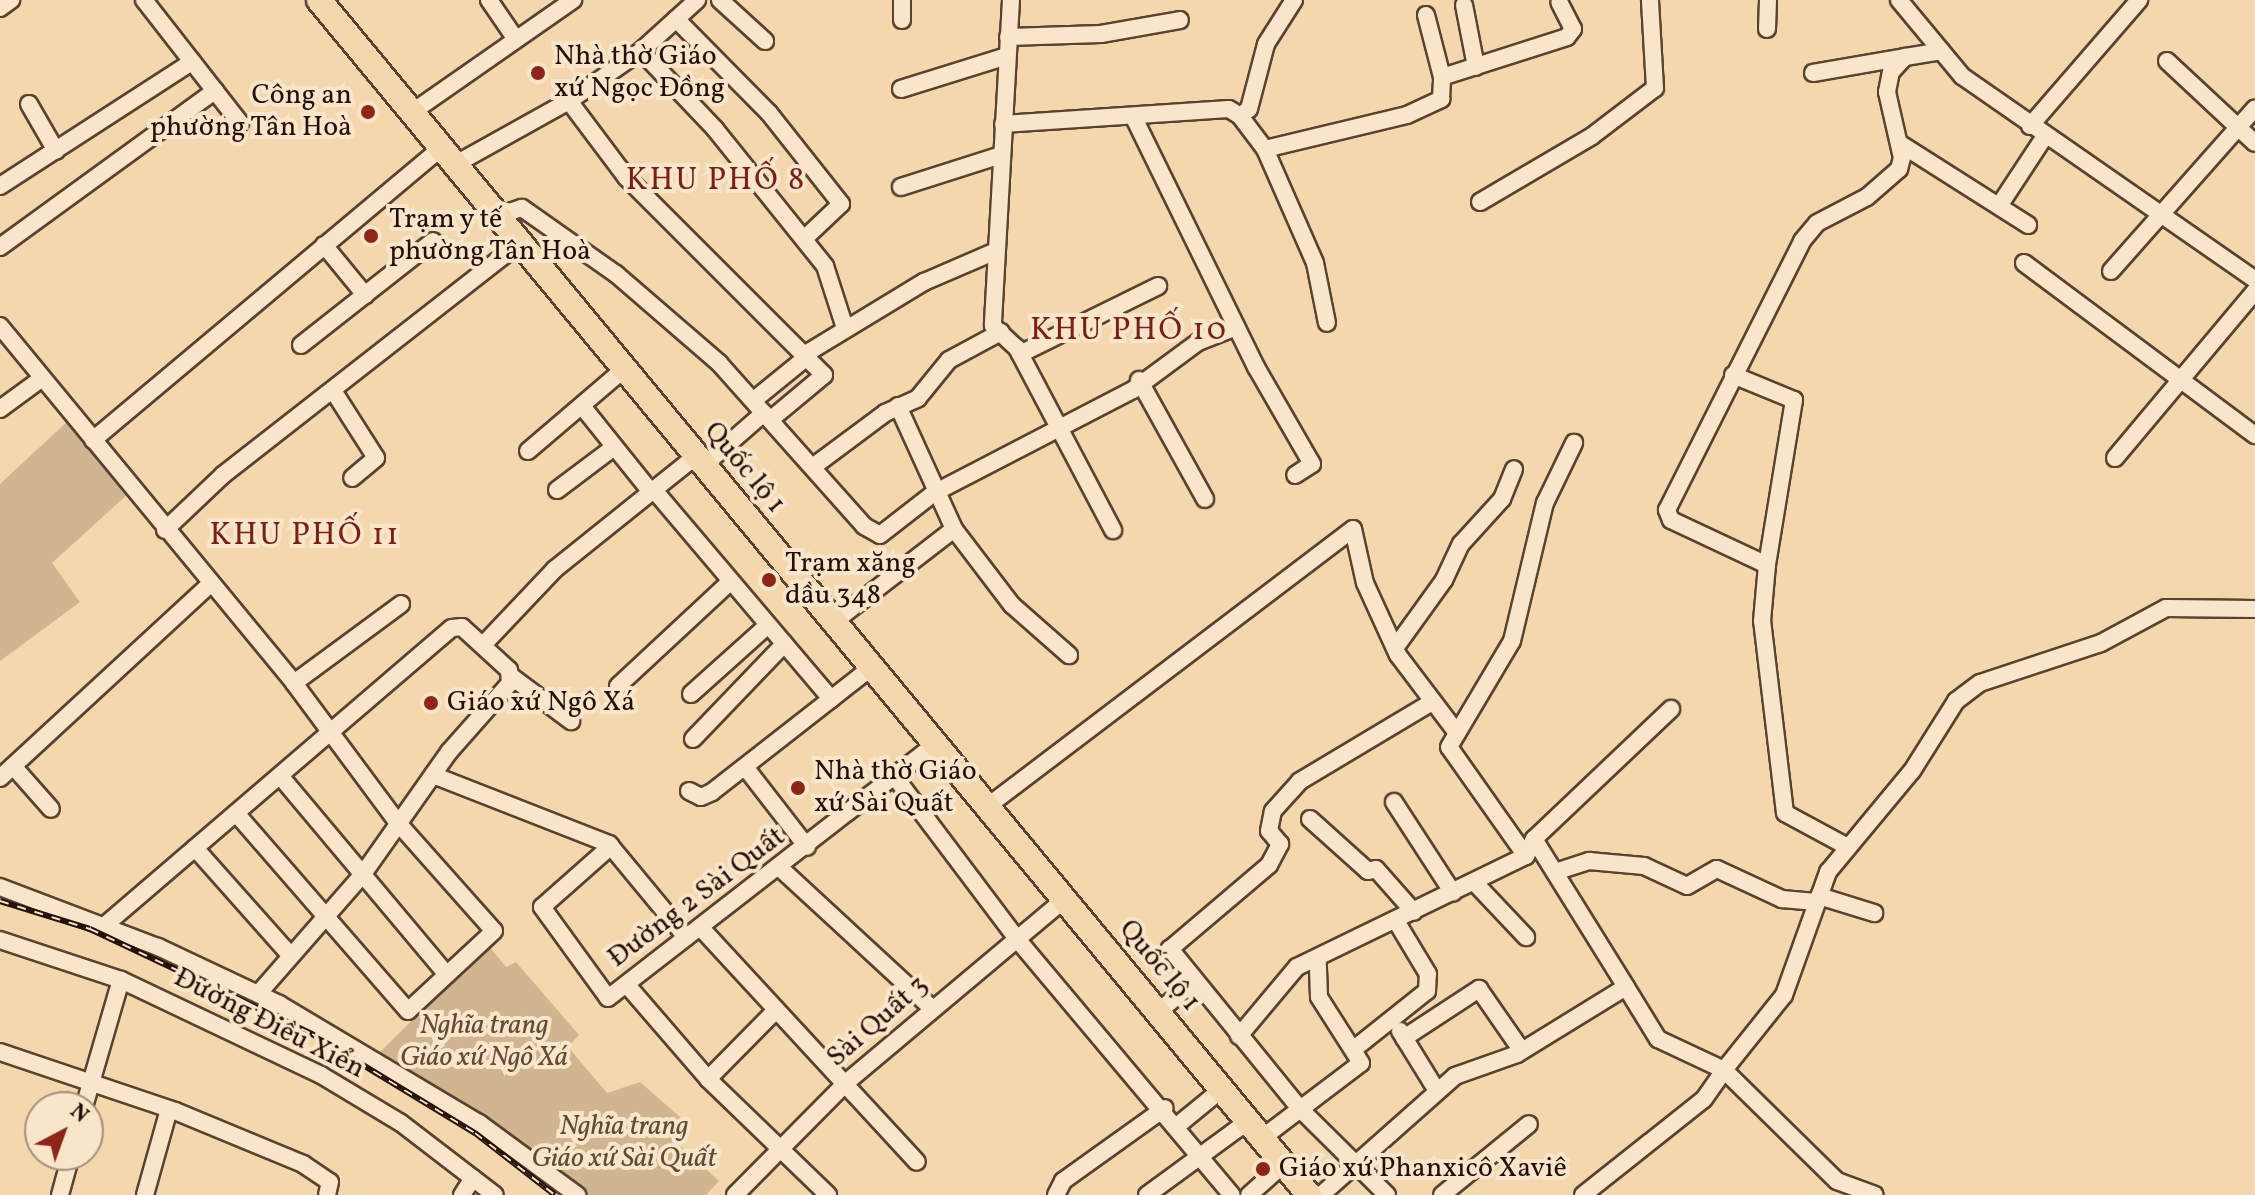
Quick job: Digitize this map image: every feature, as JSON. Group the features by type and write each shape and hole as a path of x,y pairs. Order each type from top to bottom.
{"highway":[{"name":"Quốc lộ 1","path":"319,0 698,462 873,666 1309,1195"}],"street":[{"path":"0,8 11,0"},
{"path":"144,0 240,123"},
{"path":"489,0 515,38"},
{"path":"411,113 573,0"},
{"path":"93,440 324,245 447,157 569,101 641,51 697,0"},
{"path":"720,0 765,41"},
{"path":"902,0 902,20"},
{"path":"1011,0 993,326 1020,354 1113,530"},
{"path":"1240,116 1249,109 1266,44 1294,0"},
{"path":"1480,202 1592,136 1655,88 1650,0"},
{"path":"1767,29 1768,0"},
{"path":"1899,0 1962,76 2255,280"},
{"path":"2030,126 2139,0"},
{"path":"1442,77 1567,37 1573,29 1559,2"},
{"path":"1464,5 1476,67"},
{"path":"1265,149 1429,109 1441,99 1442,77 1426,15"},
{"path":"676,19 769,113 841,204 804,239"},
{"path":"1008,37 1101,34 1180,20"},
{"path":"641,51 804,239 836,287 844,325"},
{"path":"1813,73 1942,51"},
{"path":"901,89 1007,56"},
{"path":"1767,565 1667,516 1668,500 1802,241 1817,223 1887,182 1902,158 1887,79 1905,57"},
{"path":"2167,61 2234,127 2255,143"},
{"path":"0,186 192,62"},
{"path":"0,247 215,91"},
{"path":"483,645 555,569 653,491 698,462 763,411 825,377 626,177 569,101"},
{"path":"29,104 56,151"},
{"path":"2111,271 2234,127 2255,108"},
{"path":"1003,124 1135,120 1229,109 1240,116 1265,149 1315,263 1327,323"},
{"path":"1135,120 1236,327 1312,464 1295,475"},
{"path":"1999,206 2045,136"},
{"path":"1899,143 2028,225"},
{"path":"901,187 1001,155"},
{"path":"497,216 522,208 616,274 763,411 864,526 880,535 934,493 1057,426 1133,390 1139,380 1198,342 1236,327"},
{"path":"301,345 433,241"},
{"path":"165,530 223,475 334,392 519,244"},
{"path":"324,245 365,295"},
{"path":"763,411 805,356 844,325 996,251"},
{"path":"2024,263 2182,376 2255,435"},
{"path":"1020,354 1158,286"},
{"path":"2115,458 2255,291"},
{"path":"0,326 294,683 398,823 494,931 408,1011 236,813"},
{"path":"814,466 898,406 918,398 949,360 1001,332"},
{"path":"528,451 623,370"},
{"path":"1733,375 1794,400 1767,565 1762,621 1785,813 1846,846"},
{"path":"0,409 41,379"},
{"path":"1139,380 1205,499"},
{"path":"334,392 376,458 352,478"},
{"path":"582,406 831,699"},
{"path":"898,406 934,493 954,529 1012,605 1069,655"},
{"path":"1526,856 1449,747 1512,641 1545,503 1574,443"},
{"path":"557,490 614,447"},
{"path":"1395,648 1444,580 1461,544 1502,499 1514,469"},
{"path":"835,621 954,529"},
{"path":"988,806 1353,529 1365,583 1395,648 1457,733"},
{"path":"618,686 731,581"},
{"path":"0,778 211,583"},
{"path":"294,683 401,604"},
{"path":"1583,1195 1704,1099 1784,995 1818,899 1846,846 1912,771 1956,701 1980,683 2101,643 2166,608 2255,609"},
{"path":"691,694 768,625"},
{"path":"104,926 236,813 333,736 452,628 462,627 512,677 571,721"},
{"path":"693,739 784,644"},
{"path":"689,791 706,795 873,666"},
{"path":"258,994 363,874 433,775 512,677"},
{"path":"1387,1195 1301,1110 1170,949 1269,865 1280,844 1269,824 1278,803 1330,758 1432,702"},
{"path":"1239,1036 1297,967 1318,961 1526,856 1534,839 1671,709"},
{"name":"Đường 2 Sài Quất","path":"611,846 542,907 608,998 780,868 936,744"},
{"path":"13,766 51,809"},
{"path":"745,767 807,847"},
{"path":"433,775 492,793 611,846 774,1012 848,1081 917,1162"},
{"path":"281,777 447,975"},
{"path":"895,777 1017,939 1165,1108 1232,1195"},
{"path":"1394,802 1453,893"},
{"path":"1310,819 1368,871 1376,869 1414,912"},
{"path":"1534,839 1558,871 1658,1039 1724,1070 1851,1192 1865,1186 1875,1195"},
{"path":"195,848 291,956"},
{"path":"1558,871 1589,861 1644,866 1687,886 1717,869 1782,899 1818,899 1874,913"},
{"path":"780,868 933,1009"},
{"path":"1474,882 1526,937"},
{"path":"0,887 104,926 258,994 467,1115 577,1195"},
{"name":"Sài Quất 3","path":"735,1195 781,1153 848,1081 1065,899"},
{"path":"1354,1049 1413,1007 1427,991 1428,974 1396,921"},
{"name":"Đường Điều Xiển","path":"0,940 121,980 321,1075 401,1123 495,1195"},
{"path":"1147,1195 1201,1156 1301,1110 1361,1063 1319,997 1318,961"},
{"path":"88,1091 121,980"},
{"path":"1158,1012 1195,981"},
{"path":"627,985 708,1079 781,1153 828,1195"},
{"path":"1321,1195 1455,1076 1522,1051 1626,987"},
{"path":"1404,1038 1479,989 1522,1051"},
{"path":"1413,1007 1424,1024"},
{"path":"708,1079 774,1012"},
{"path":"1394,1022 1437,1091"},
{"path":"0,1052 169,1109 323,1175 330,1182 327,1195"},
{"path":"1178,1125 1222,1089"},
{"path":"1056,1195 1063,1181 1165,1108"},
{"path":"145,1195 169,1109"},
{"path":"1444,1194 1529,1124"},
{"path":"1249,1195 1284,1164"},
{"path":"60,1195 67,1171"},
{"path":"462,1195 473,1178"}],"green space":[{"path":"70,419 130,492 52,563 80,602 0,661 0,484"},
{"path":"488,945 506,967 516,962 579,1035 568,1047 607,1093 640,1082 688,1124 676,1142 719,1181 706,1195 583,1195 377,1055"}],"railway":[{"path":"0,901 90,929 312,1034 475,1133 555,1195"}],"place":[{"name":"Nhà thờ Giáo xứ Ngọc Đồng","path":"538,73"},
{"name":"Công an phường Tân Hoà","path":"368,112"},
{"name":"Trạm y tế phường Tân Hoà","path":"371,236"},
{"name":"Trạm xăng dầu 348","path":"769,580"},
{"name":"Giáo xứ Ngô Xá","path":"431,703"},
{"name":"Nhà thờ Giáo xứ Sài Quất","path":"798,788"},
{"name":"Giáo xứ Phanxicô Xaviê","path":"1263,1169"}],"district":[{"name":"KHU PHỐ 8","path":"716,181"},
{"name":"KHU PHỐ 10","path":"1129,331"},
{"name":"KHU PHỐ 11","path":"305,536"}],"park label":[{"name":"Nghĩa trang Giáo xứ Ngô Xá","path":"484,1042"},
{"name":"Nghĩa trang Giáo xứ Sài Quất","path":"624,1143"}]}
